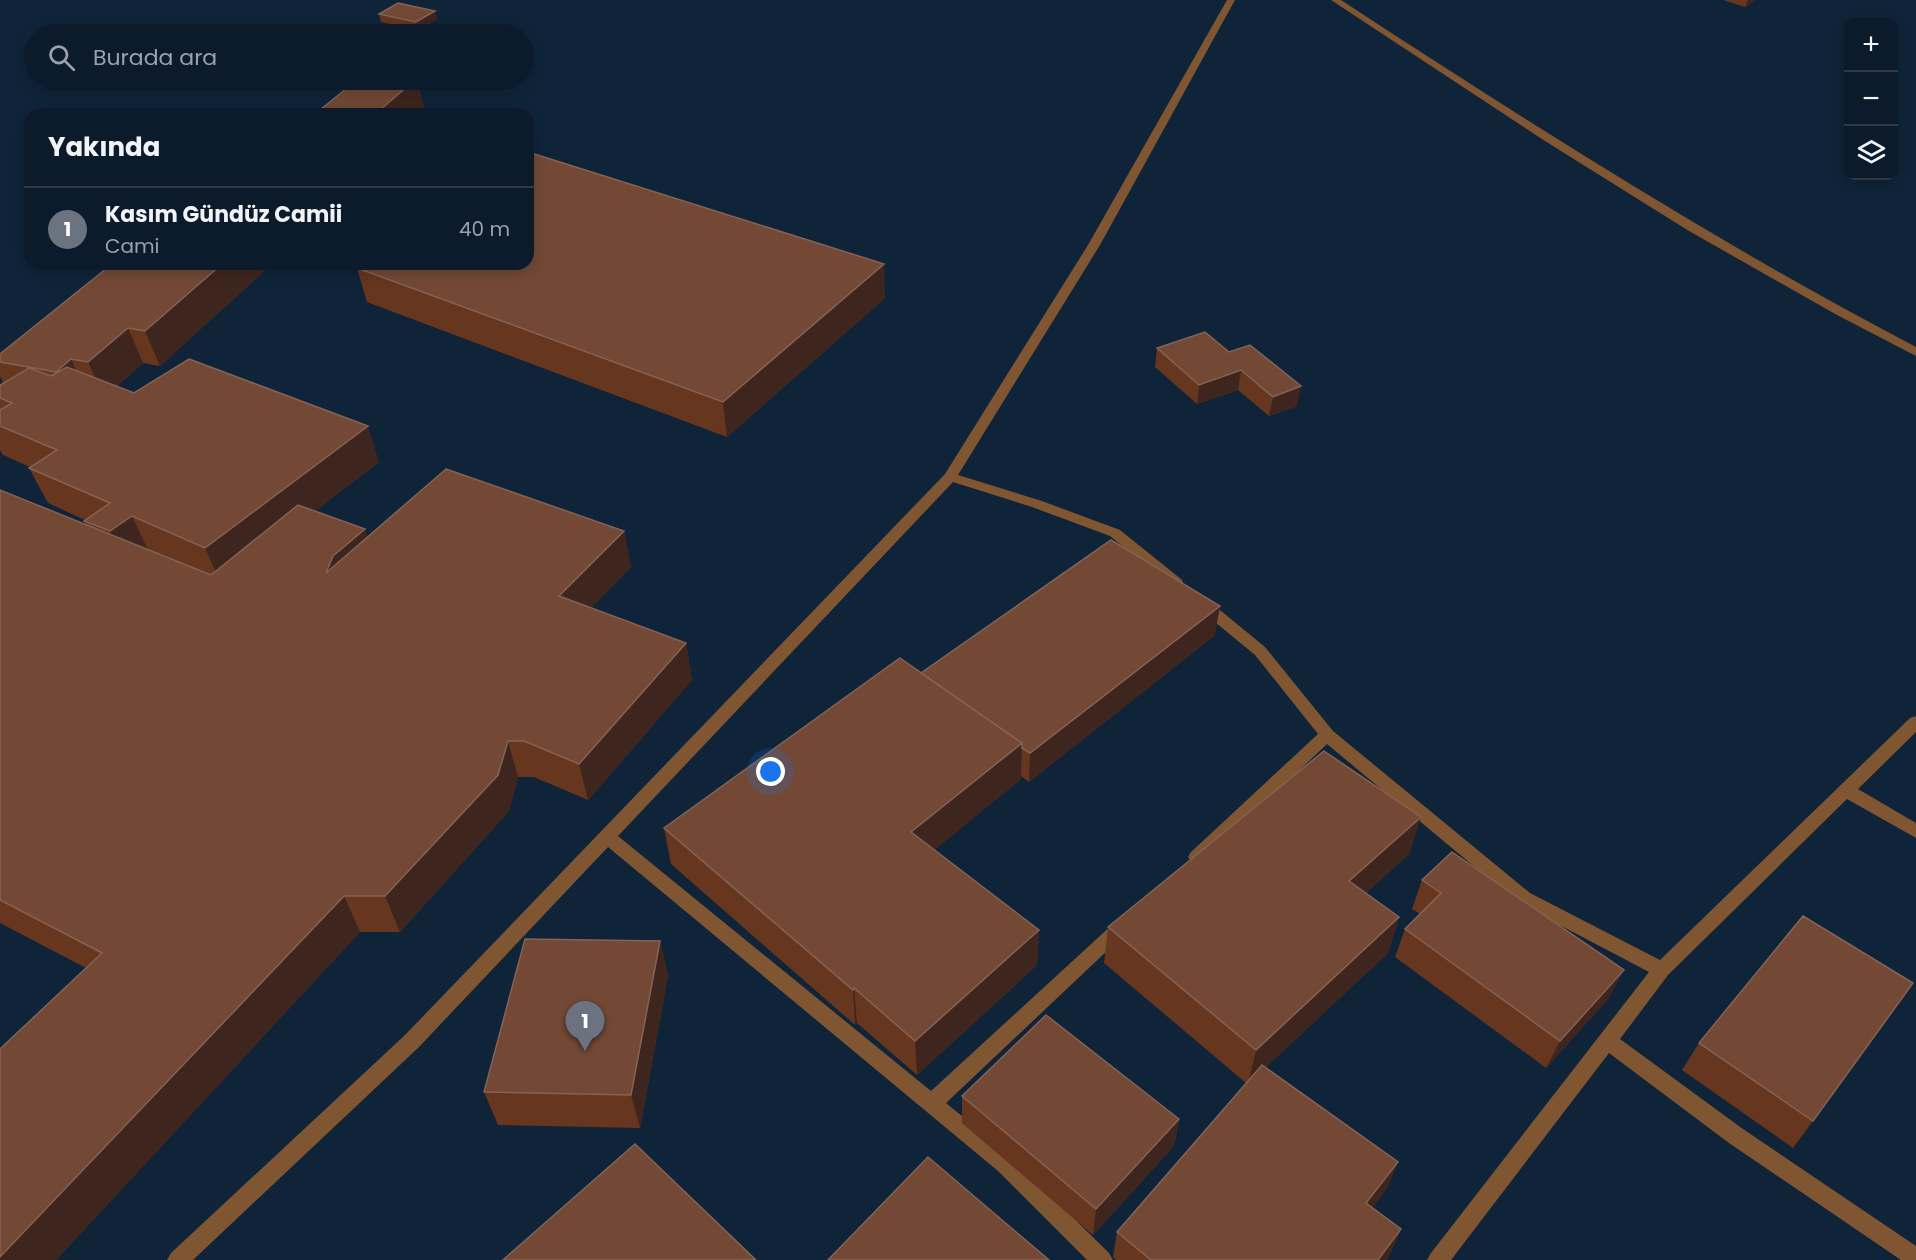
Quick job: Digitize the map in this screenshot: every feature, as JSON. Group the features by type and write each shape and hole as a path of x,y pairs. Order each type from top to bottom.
{"street":[{"path":"178,1260 412,1041 950,477 1094,245 1231,0"},
{"path":"1335,0 1639,195 1848,317 1916,352"},
{"path":"950,477 1037,504 1114,533 1260,651 1327,735 1524,898 1662,970"},
{"path":"1438,1260 1662,970 1916,722"},
{"path":"1181,872 1327,735"},
{"path":"1847,791 1916,831"},
{"path":"606,836 1005,1164 1102,1260"},
{"path":"931,1104 1129,920"},
{"path":"1607,1041 1736,1136 1916,1258"}],"building":[{"path":"398,3 435,11 416,22 379,14"},
{"path":"345,90 403,90 382,108 322,108"},
{"path":"534,154 884,264 723,402 362,270 534,270"},
{"path":"105,270 215,270 145,331 128,328 88,362 71,359 56,372 0,362 0,354"},
{"path":"1205,332 1229,352 1250,345 1301,386 1273,397 1241,370 1199,385 1157,348"},
{"path":"189,359 368,426 205,548 132,516 110,531 84,521 110,503 29,468 57,450 0,426 0,410 12,403 0,398 0,385 29,368 51,376 67,367 134,393"},
{"path":"446,469 624,531 559,596 686,643 579,764 524,741 508,741 498,775 385,896 344,896 0,1257 0,1049 102,953 0,900 0,490 211,575 298,505 365,529 333,556 326,573"},
{"path":"1111,540 1220,606 1030,753 1022,748 1022,743 921,673"},
{"path":"900,658 1022,743 911,832 1039,930 915,1041 664,828"},
{"path":"1324,751 1421,817 1349,881 1399,917 1256,1050 1108,927"},
{"path":"1452,852 1624,970 1560,1041 1405,929 1441,893 1422,880"},
{"path":"1803,916 1913,983 1813,1121 1699,1043"},
{"path":"525,939 660,941 631,1095 484,1092"},
{"path":"1046,1015 1179,1119 1096,1209 962,1096"},
{"path":"1262,1065 1398,1162 1366,1203 1401,1229 1378,1260 1151,1260 1117,1232"},
{"path":"635,1144 756,1260 503,1260"},
{"path":"928,1157 1049,1260 828,1260"}],"place":[{"name":"Kasım Gündüz Camii","path":"585,1051"}]}
